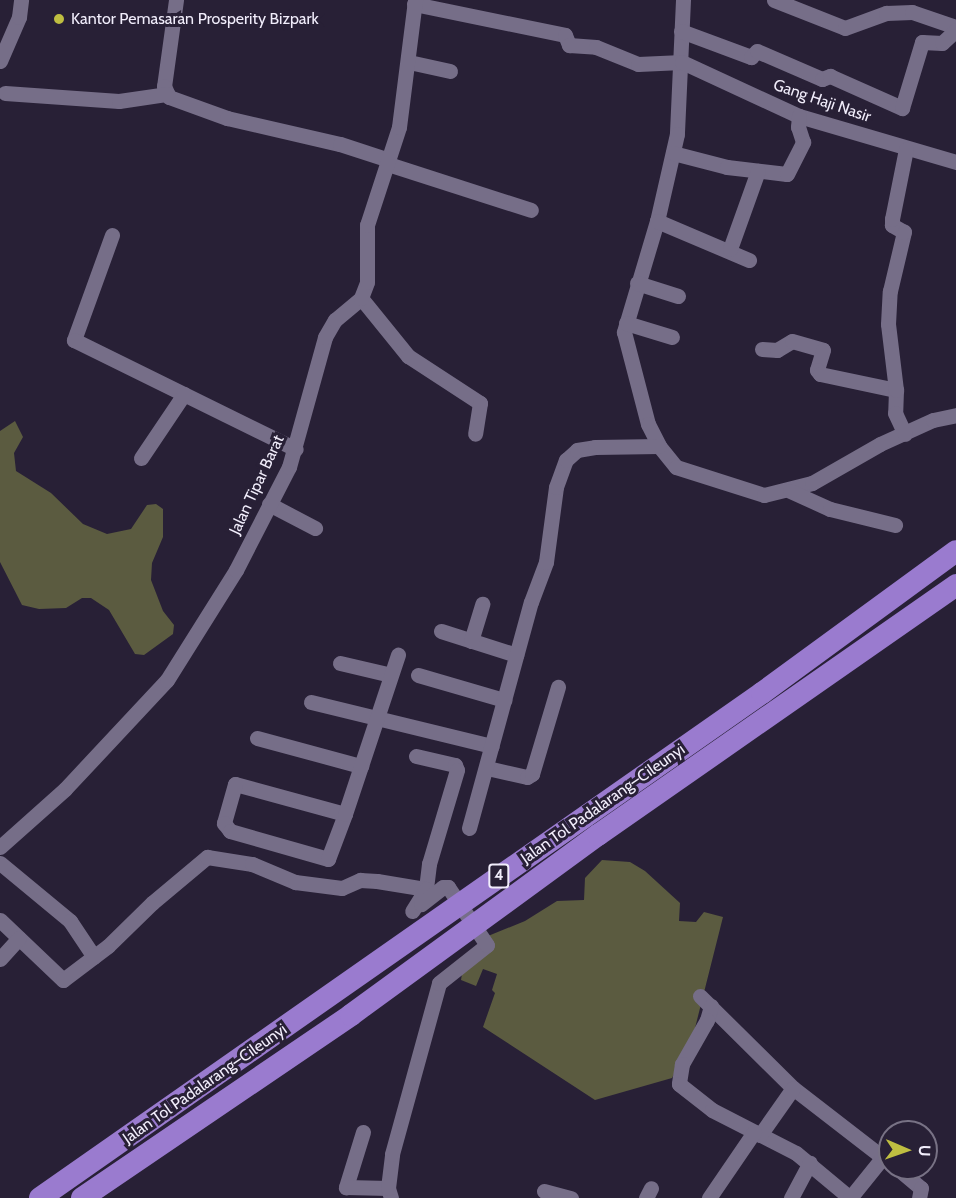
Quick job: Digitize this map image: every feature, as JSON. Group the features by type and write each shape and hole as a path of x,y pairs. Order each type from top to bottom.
{"highway":[{"name":"Jalan Tol Padalarang–Cileunyi","path":"40,1198 762,693 956,551"},
{"name":"Jalan Tol Padalarang–Cileunyi","path":"82,1198 351,1015 598,835 956,585"}],"street":[{"path":"0,61 19,17 21,0"},
{"path":"167,94 165,74 176,0"},
{"path":"683,0 681,110 657,221 626,323 624,343 658,446 676,467 701,477 764,495 790,491 902,427 950,416"},
{"path":"681,31 751,57 757,51 822,79 830,76 903,108 922,42 942,43 956,29 912,12 886,13 845,28 774,0"},
{"path":"475,434 480,403 408,356 361,298 368,282 368,225 389,162 409,62 414,2 565,35 569,45 596,47 638,64 682,62"},
{"path":"409,62 450,71"},
{"name":"Gang Haji Nasir","path":"682,62 799,116 850,128 906,149 956,162"},
{"path":"5,93 119,101 167,94 228,118 311,136 531,210"},
{"path":"673,153 758,171 787,174 803,142 798,127 799,116"},
{"path":"902,427 893,402 896,390 888,338 889,302 904,232 892,225 892,219 906,149"},
{"path":"730,249 758,171"},
{"path":"657,221 730,249 749,260"},
{"path":"112,235 73,339 296,449"},
{"path":"637,283 678,296"},
{"name":"Jalan Tipar Barat","path":"0,847 65,789 167,680 236,570 296,449 325,337 335,320 361,298"},
{"path":"626,323 672,338"},
{"path":"762,350 777,350 792,341 823,350 817,370 820,374 896,390"},
{"path":"141,458 184,394"},
{"path":"469,828 516,655 546,562 556,487 566,460 577,450 594,447 658,446"},
{"path":"790,491 830,509 895,525"},
{"path":"269,504 315,528"},
{"path":"471,641 482,604"},
{"path":"441,631 516,655"},
{"path":"345,814 235,784 224,823 230,831 324,860 330,856 345,814 362,766 398,655"},
{"path":"340,663 391,675"},
{"path":"418,675 504,700"},
{"path":"487,768 527,777 532,774 558,687"},
{"path":"311,702 492,746"},
{"path":"257,738 362,766"},
{"path":"363,1132 346,1186 390,1193 409,1085 439,983 486,947 448,887 443,887 411,911 426,889 429,864 457,770 455,765 416,756"},
{"path":"0,920 63,980 94,957 207,857 252,864 295,882 342,888 360,880 426,889"},
{"path":"0,863 70,921 94,957"},
{"path":"0,959 19,938"},
{"path":"878,1153 793,1088 706,1001 704,1026 682,1064 679,1084 712,1110 810,1163 850,1198 878,1169"},
{"path":"709,1198 793,1088"},
{"path":"791,1198 810,1163"},
{"path":"911,1180 921,1188 919,1198"},
{"path":"544,1191 571,1198"}],"green space":[{"path":"15,421 23,437 14,453 16,471 51,493 83,524 107,534 131,529 147,505 156,504 163,509 163,537 152,563 151,580 163,611 174,625 173,634 144,655 135,654 109,610 91,598 82,598 66,608 39,609 22,605 0,562 0,431"},
{"path":"602,860 630,862 645,871 680,903 679,921 696,922 704,912 723,917 692,1040 672,1078 595,1100 483,1027 495,993 492,990 497,974 483,969 476,986 461,980 463,967 488,936 525,921 557,901 584,900 585,878"}],"place":[{"name":"Kantor Pemasaran Prosperity Bizpark","path":"59,19"}]}
